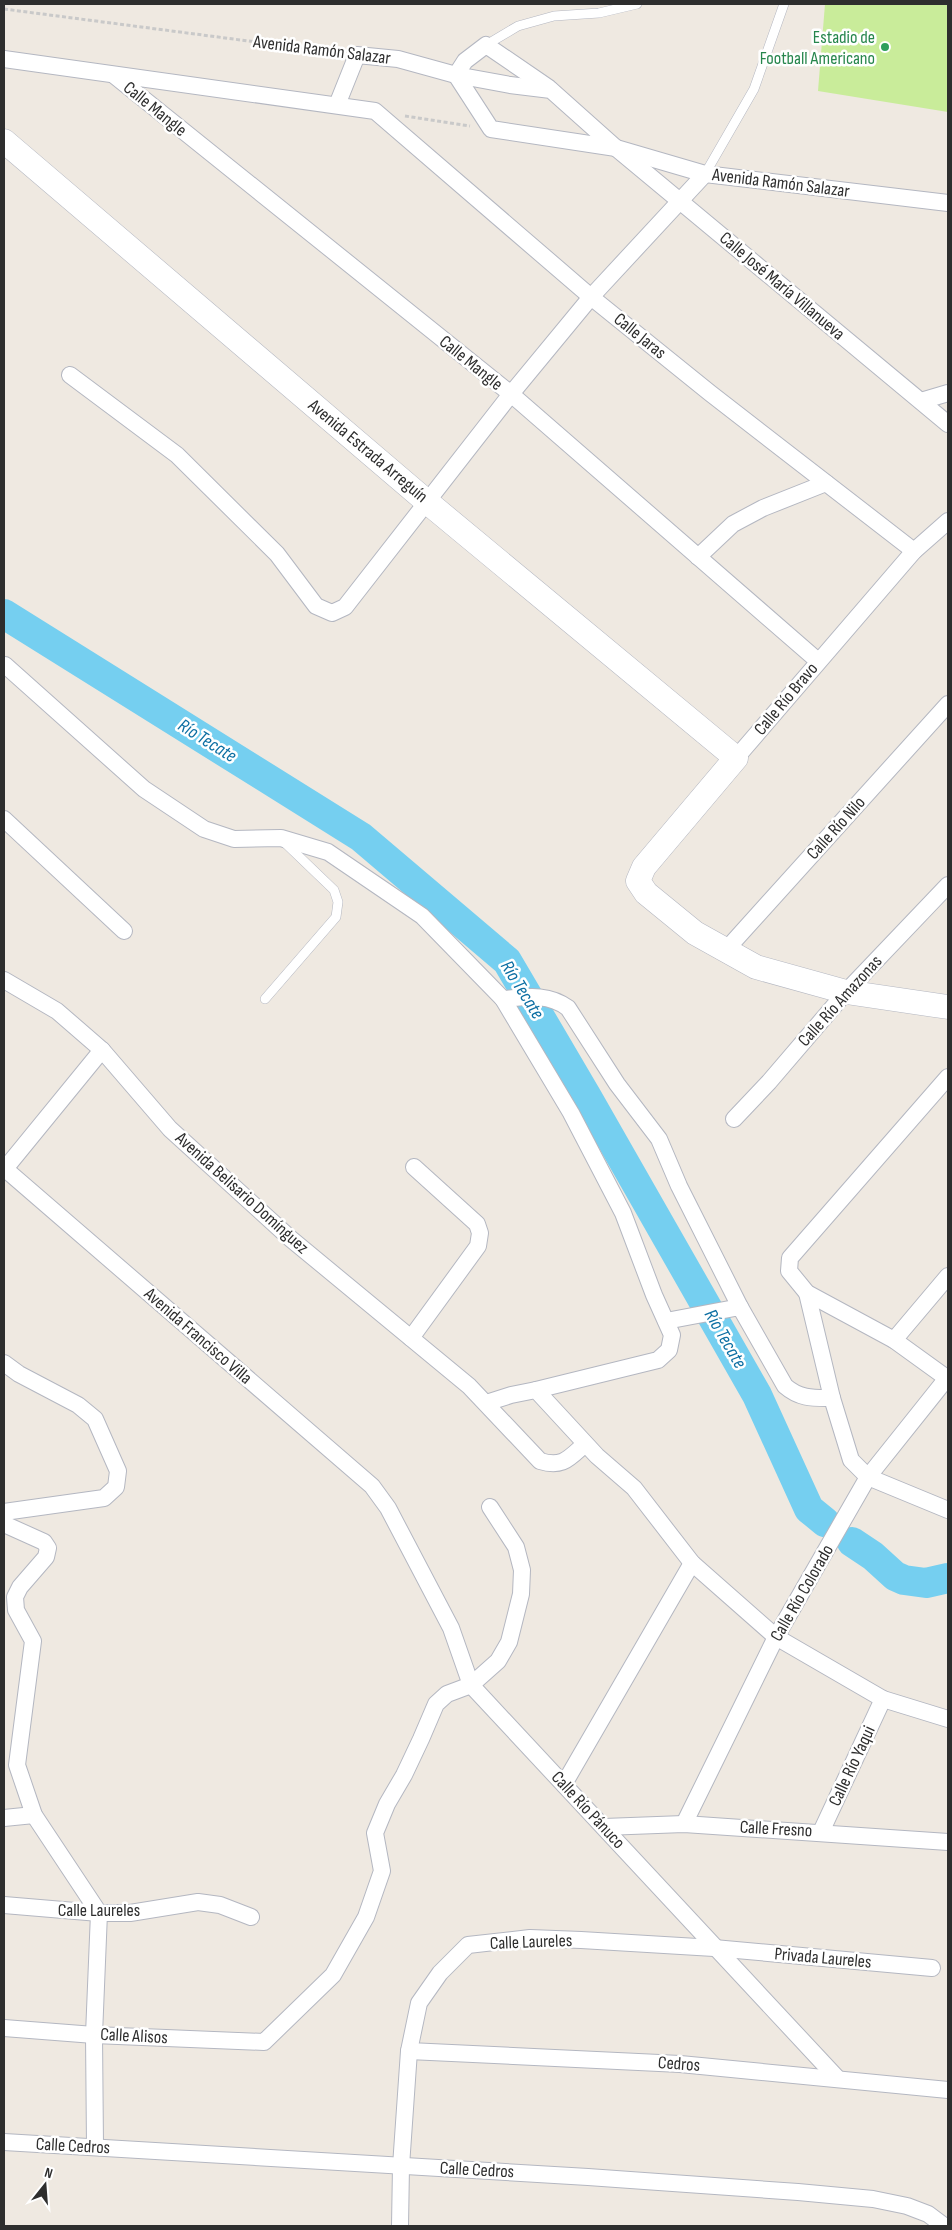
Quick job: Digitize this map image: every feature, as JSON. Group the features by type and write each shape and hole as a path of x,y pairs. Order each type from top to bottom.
{"street":[{"path":"491,129 456,75 465,61 486,45 551,90"},
{"path":"4,59 114,76 337,105 357,55"},
{"name":"Avenida Ramón Salazar","path":"357,55 398,59 456,75 551,90 616,148"},
{"name":"Calle Mangle","path":"114,76 511,394 818,661"},
{"name":"Calle Jaras","path":"337,105 375,111 591,297 914,551"},
{"name":"Avenida Ramón Salazar","path":"491,129 616,148 705,174 948,203"},
{"name":"Avenida Estrada Arreguín","path":"4,141 426,501 736,758"},
{"name":"Calle José María Villanueva","path":"616,148 948,424"},
{"path":"70,375 177,455 277,554 316,606 332,613 345,608 426,501 591,297 705,174"},
{"path":"921,401 948,394"},
{"path":"698,557 733,524 764,508 826,483"},
{"name":"Calle Río Bravo","path":"724,951 695,933 640,887 638,881 644,867 818,661 914,551 948,521"},
{"path":"5,665 144,789 204,829 234,839 280,838 328,852 422,916 503,999 571,1113 623,1213 672,1335 669,1350 658,1360 511,1395 486,1403"},
{"name":"Calle Río Nilo","path":"724,951 948,704"},
{"path":"4,818 124,931"},
{"name":"Calle Río Amazonas","path":"734,1119 769,1082 846,992 948,885"},
{"path":"724,951 756,968 846,992 948,1007"},
{"name":"Avenida Belisario Domínguez","path":"4,980 57,1011 102,1050 170,1129 291,1239 469,1386 540,1461 561,1464 586,1444"},
{"path":"503,999 544,997 558,1000 568,1008 618,1084 659,1139 679,1186 740,1307 785,1386 794,1393 806,1398 832,1398"},
{"path":"4,1169 102,1050"},
{"path":"948,1077 790,1258 789,1271 807,1293 894,1340 948,1378"},
{"path":"411,1338 478,1246 480,1233 477,1224 414,1167"},
{"name":"Avenida Francisco Villa","path":"4,1169 372,1486 388,1508"},
{"path":"894,1340 948,1276"},
{"path":"807,1293 832,1398 851,1460 868,1477 948,1510"},
{"path":"666,1321 740,1307"},
{"path":"4,1363 19,1374 78,1405 95,1419 118,1471 116,1486 104,1498 4,1512"},
{"name":"Calle Río Colorado","path":"684,1824 776,1637 868,1477 948,1378"},
{"path":"536,1390 586,1444 634,1488 692,1563 776,1637 883,1699 948,1719"},
{"path":"471,1685 498,1662 502,1655 509,1642 521,1594 522,1570 516,1547 490,1507"},
{"name":"Calle Río Pánuco","path":"388,1508 451,1628 471,1685 838,2079"},
{"path":"4,1524 44,1542 48,1548 46,1557 20,1587 15,1597 16,1610 33,1641 17,1765 34,1815 99,1914 94,2034 95,2146"},
{"path":"564,1784 692,1563"},
{"name":"Calle Alisos","path":"4,2028 264,2042 333,1974 362,1926 382,1871 375,1833 387,1804 404,1775 436,1704 447,1694 471,1685"},
{"name":"Calle Río Yaqui","path":"821,1832 883,1699"},
{"path":"4,1818 34,1815"},
{"name":"Calle Fresno","path":"604,1827 684,1824 948,1842"},
{"name":"Calle Laureles","path":"4,1905 99,1914 130,1913 198,1902 220,1905 251,1917"},
{"name":"Calle Laureles","path":"400,2226 401,2166 408,2051 419,2003 440,1973 468,1945 530,1938 714,1948"},
{"name":"Privada Laureles","path":"714,1948 932,1968"},
{"name":"Cedros","path":"408,2051 680,2064 948,2090"},
{"name":"Calle Cedros","path":"4,2142 95,2146 598,2178 873,2199 908,2206 928,2214 944,2226"}],"lane":[{"path":"486,45 518,26 554,16 599,13 638,4"},
{"path":"705,174 754,89 784,4"},
{"path":"265,999 336,917 338,902 334,890 280,838"}],"path":[{"name":"Avenida Ramón Salazar","path":"4,9 357,55"},
{"path":"404,116 491,129"}],"green space":[{"name":"Estadio de Football Americano","path":"825,4 948,4 948,112 818,91"}],"waterway":[{"name":"Río Tecate","path":"4,614 361,837 507,961 757,1395 809,1509 825,1522"},
{"name":"Río Tecate","path":"852,1542 873,1556 895,1576 904,1580 926,1583 948,1578"}],"place":[{"name":"Estadio de Football Americano","path":"885,47"}]}
